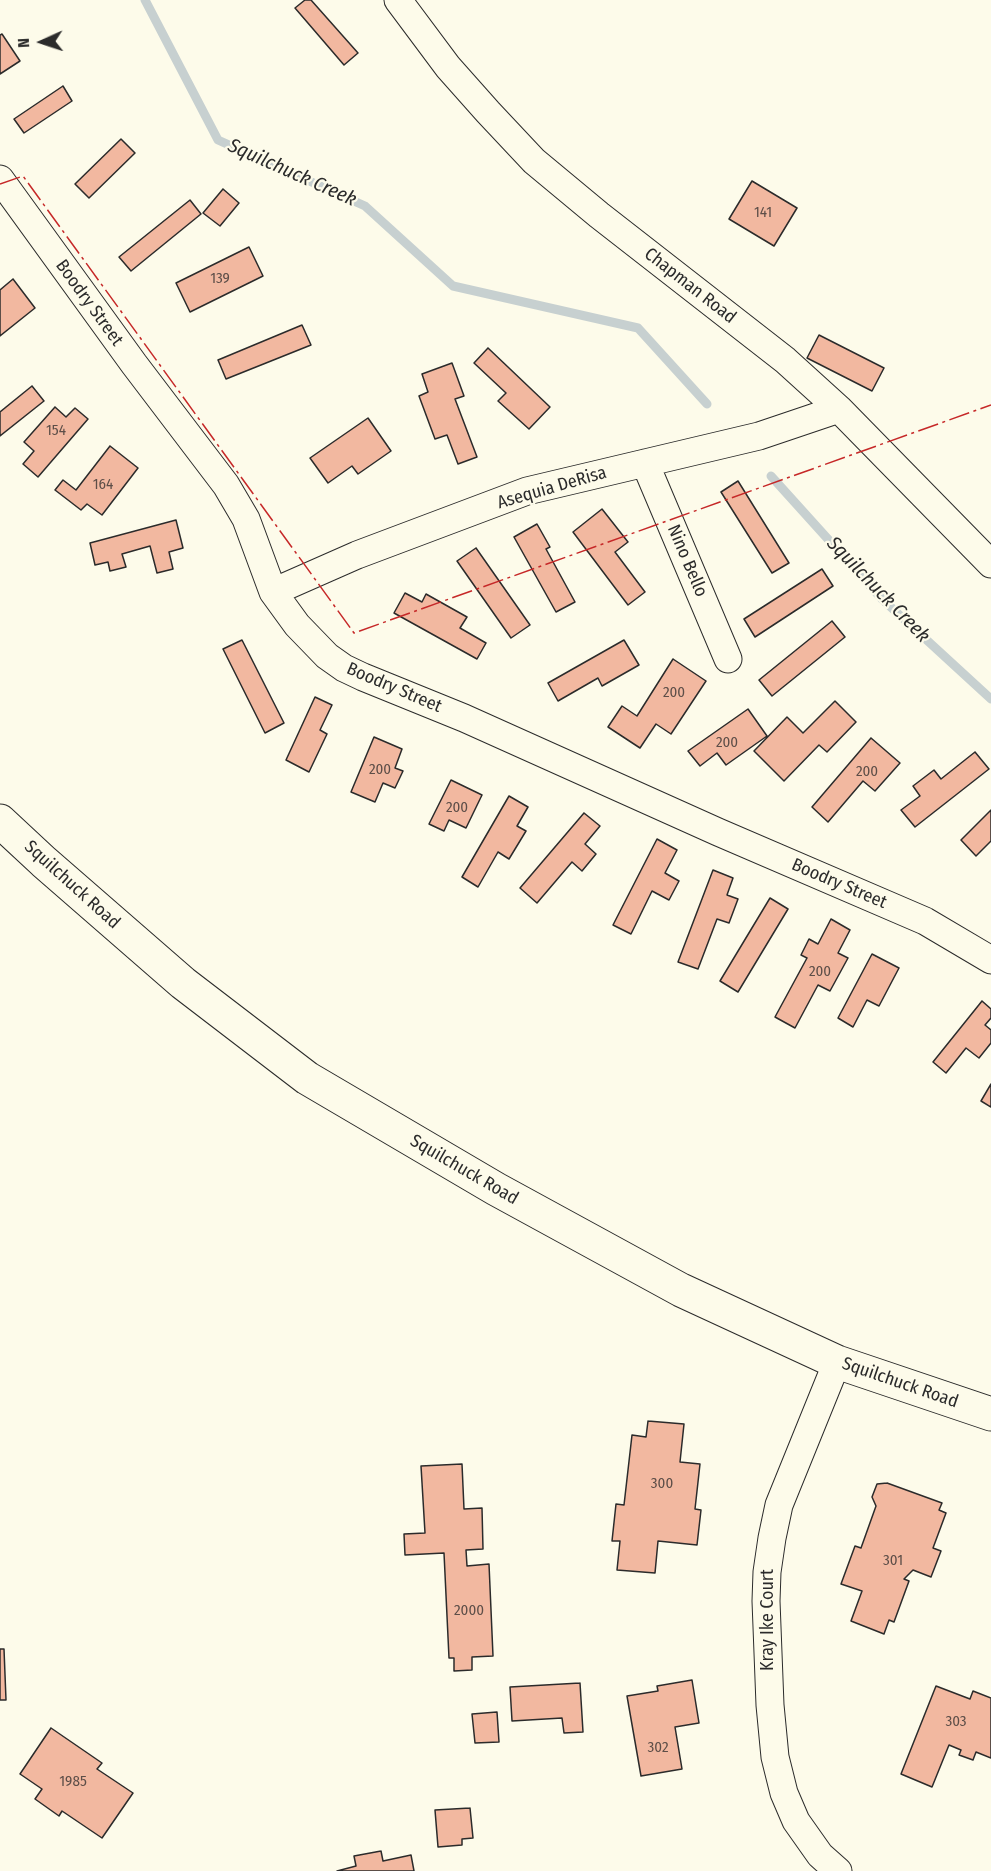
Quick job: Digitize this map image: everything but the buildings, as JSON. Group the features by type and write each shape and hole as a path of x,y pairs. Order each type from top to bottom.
{"main road":[{"name":"Squilchuck Road","path":"0,820 44,862 183,983 307,1078 496,1189 681,1290 837,1362 991,1414"}],"street":[{"name":"Chapman Road","path":"398,0 448,67 534,161 784,360 839,409 991,564"},
{"name":"Boodry Street","path":"0,179 226,486 246,519 273,592 297,625 327,656 344,668 464,718 717,832 925,921 991,960"},
{"name":"Asequia DeRisa","path":"273,592 357,555 527,491 759,436 839,409"},
{"name":"Nino Bello","path":"645,463 729,659"},
{"name":"Kray Ike Court","path":"837,1362 779,1505 767,1572 766,1601 770,1705 775,1757 784,1793 796,1821 820,1855 838,1871"}],"waterway":[{"name":"Squilchuck Creek","path":"145,0 218,140 365,206 453,286 638,328 707,404"},
{"name":"Squilchuck Creek","path":"771,476 882,599 991,699"}],"power":[{"path":"0,184 23,176 354,633 991,405"}]}
